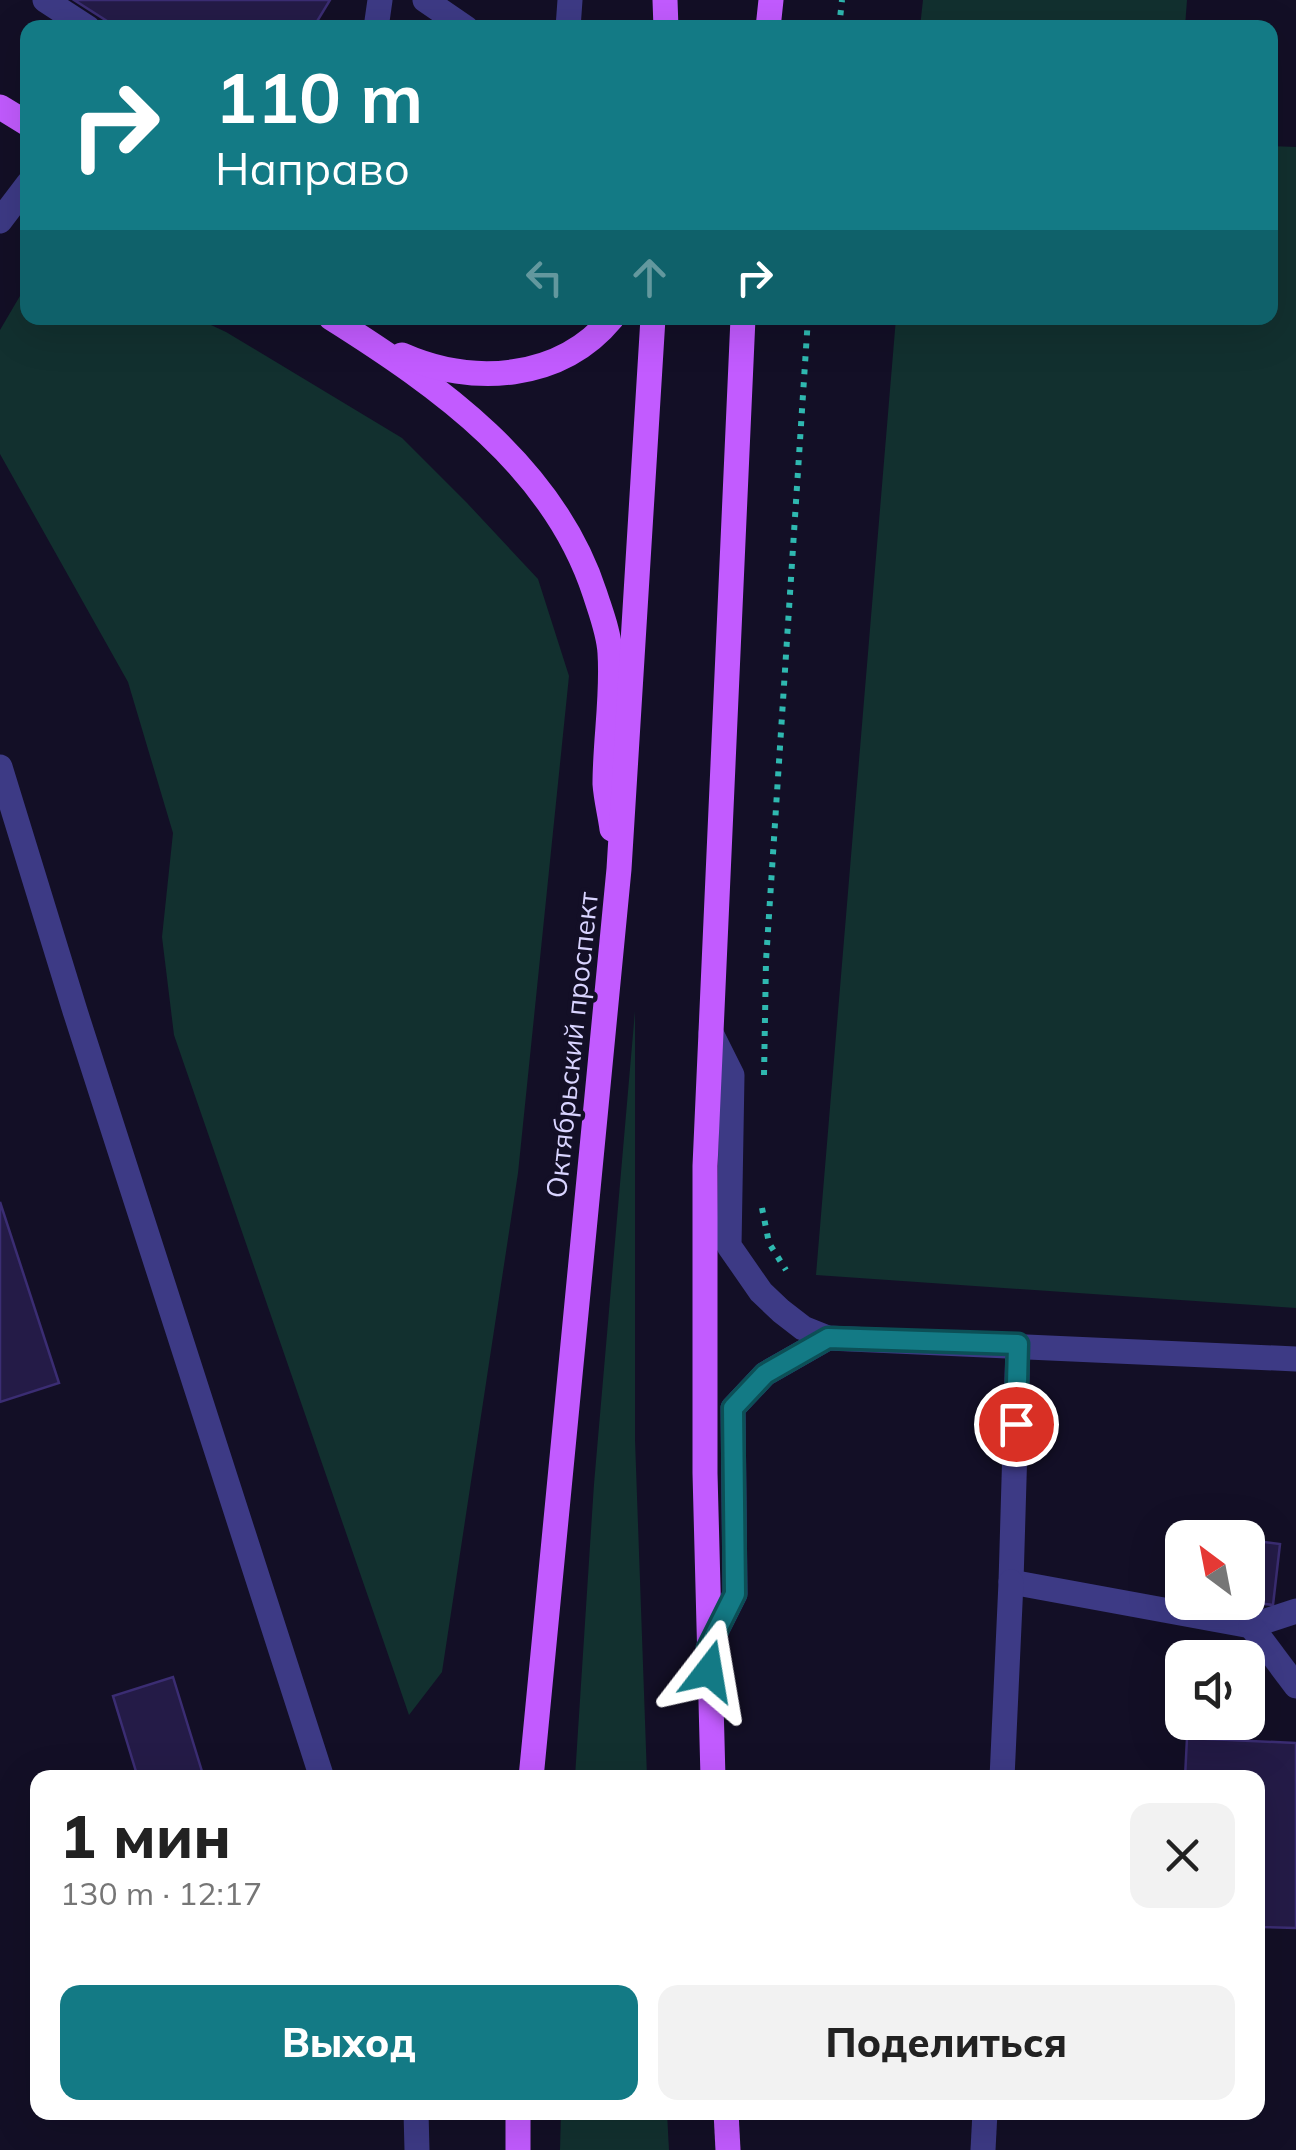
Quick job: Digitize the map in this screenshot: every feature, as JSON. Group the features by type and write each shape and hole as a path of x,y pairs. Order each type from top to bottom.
{"main road":[{"path":"342,325 492,436 540,488 577,549 597,599 610,650 605,787 619,868"},
{"path":"367,340 451,372 508,374 563,356 605,325"},
{"name":"Октябрьский проспект","path":"532,1770 619,868 653,325"},
{"path":"712,1770 705,1166 743,325"},
{"path":"518,2120 518,2150"},
{"path":"726,2120 728,2150"}],"street":[{"path":"45,0 76,20"},
{"path":"425,0 454,20"},
{"path":"0,221 20,195"},
{"path":"0,768 319,1770"},
{"path":"711,1033 732,1076 728,1246 760,1292 803,1328 828,1338 1296,1358"},
{"path":"708,1648 735,1594 733,1408 765,1374 828,1338"},
{"path":"1002,1770 1018,1344"},
{"path":"1012,1582 1251,1626 1296,1610"},
{"path":"1251,1626 1296,1686"},
{"path":"416,2120 417,2150"},
{"path":"983,2150 985,2120"}],"path":[{"path":"764,1094 766,961 808,325"},
{"path":"762,1190 769,1242 790,1277"}],"green space":[{"path":"923,0 1187,0 1186,20 921,20"},
{"path":"1278,146 1296,147 1296,1308 816,1275 895,325 1278,325"},
{"path":"20,296 20,325 211,325 402,438 538,579 569,676 518,1173 442,1672 409,1715 174,1035 162,937 173,833 128,682 0,454 0,330"},
{"path":"635,1011 635,1440 647,1770 575,1770 594,1484"},
{"path":"561,2120 667,2120 669,2150 560,2150"}],"building":[{"path":"74,0 330,0 318,20 105,20"},
{"path":"0,1202 59,1383 0,1402"},
{"path":"1265,1542 1280,1544 1273,1605 1265,1604"},
{"path":"173,1677 202,1770 136,1770 113,1696"},
{"path":"1187,1740 1296,1743 1296,1928 1265,1927 1265,1770 1185,1770"}],"route":[{"path":"709,1671 708,1648 735,1594 733,1408 765,1374 828,1338 1018,1344 1016,1424"}]}
